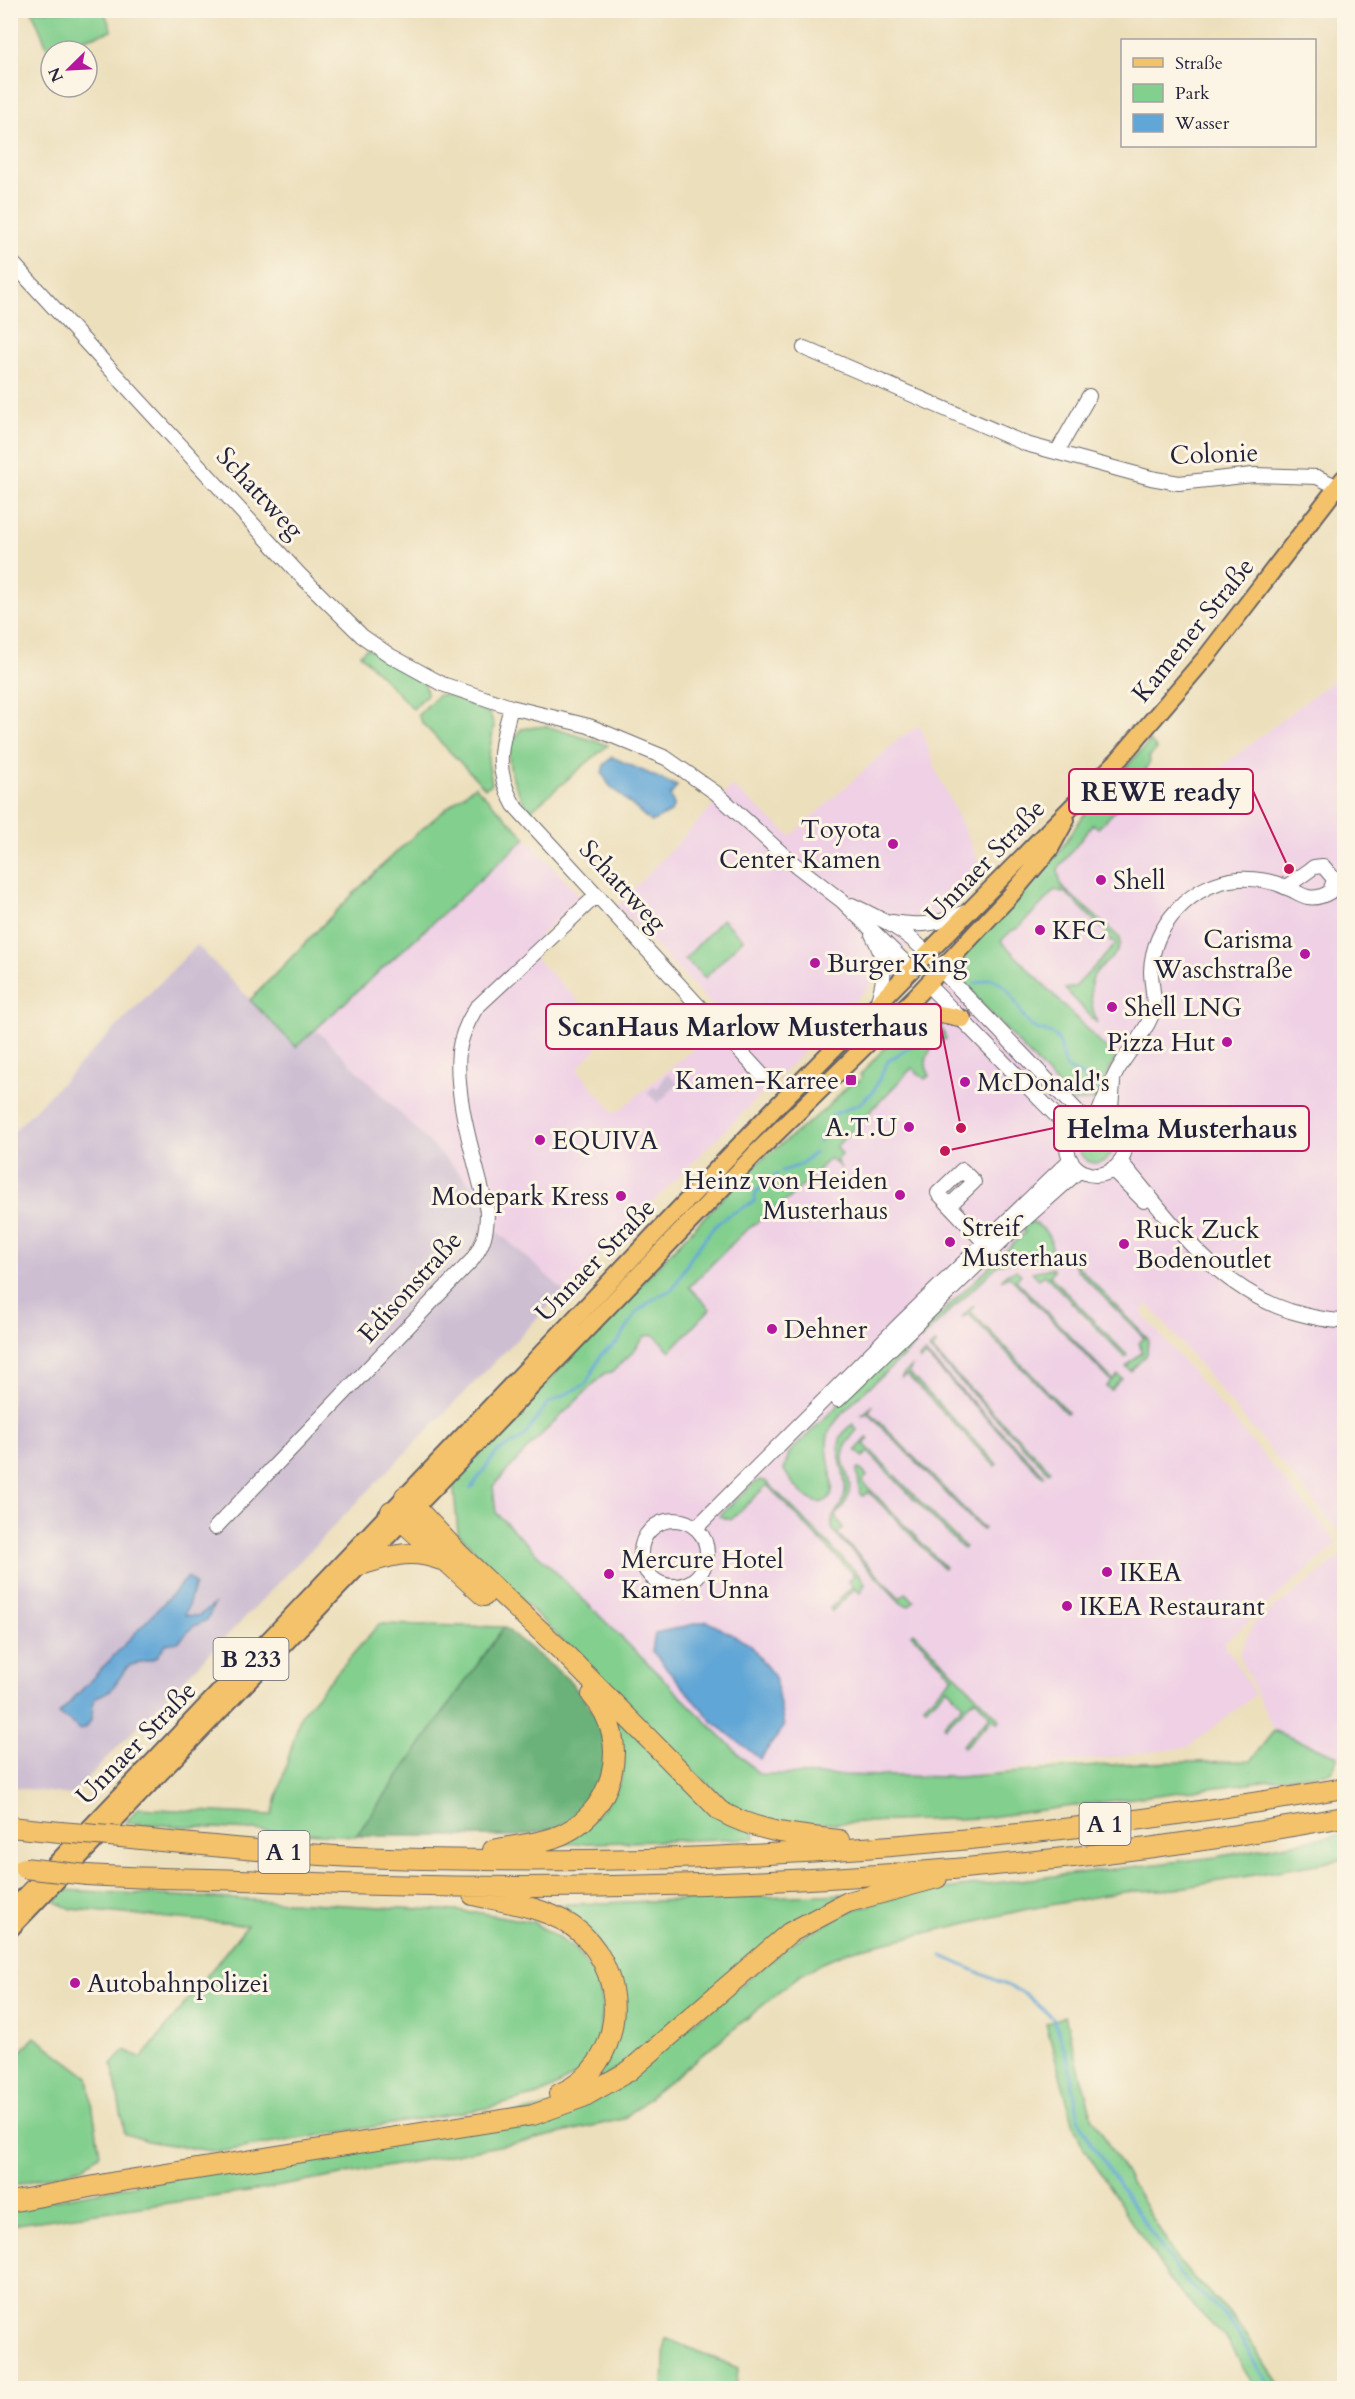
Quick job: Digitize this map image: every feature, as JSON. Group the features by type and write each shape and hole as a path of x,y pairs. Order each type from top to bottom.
{"highway":[{"path":"404,1510 449,1564 594,1696 607,1715 614,1742 615,1769 608,1788 595,1810 554,1838 446,1859"},
{"path":"404,1510 460,1555 567,1656 720,1811 741,1823 776,1832 886,1846"},
{"path":"360,1565 402,1553 423,1555 449,1564"},
{"name":"A 1","path":"10,1827 272,1851 446,1859 660,1858 886,1846 1068,1829 1344,1788"},
{"name":"A 1","path":"17,1868 87,1875 444,1887 580,1887 730,1882 984,1866 1165,1844 1344,1817"},
{"path":"10,2202 116,2182 533,2115 583,2097 629,2071 789,1933 848,1902 984,1866"},
{"path":"10,2192 114,2172 238,2157 513,2109 562,2093 581,2082 596,2066 608,2046 614,2023 615,1998 609,1973 597,1951 580,1932 560,1919 444,1887"}],"main road":[{"name":"Kamener Straße","path":"1074,807 1164,708 1342,485"},
{"name":"Unnaer Straße","path":"10,1929 360,1565 404,1510 774,1109 1074,807"},
{"name":"Unnaer Straße","path":"10,1912 756,1153 927,984 1010,896 1050,849 1074,807"},
{"name":"Schattweg","path":"928,955 940,969"},
{"path":"913,970 927,984"},
{"path":"891,1019 923,1012 937,1012 963,1019"}],"street":[{"name":"Schattweg","path":"10,260 299,573 362,636 390,656 442,684 511,707 589,726 666,758 716,794 789,860 842,901 913,970"},
{"name":"Colonie","path":"804,348 1026,444 1179,483 1253,475 1317,477 1342,485"},
{"path":"1058,452 1089,396"},
{"name":"Schattweg","path":"511,707 500,750 502,778 506,791 521,813 764,1076"},
{"path":"940,969 1097,1119 1122,1133 1124,1142 1116,1165 1098,1175 1075,1165 1067,1145 1071,1131 1097,1119 1152,1015 1154,1003 1151,969 1154,952 1175,911 1203,889 1227,880 1251,879 1286,887"},
{"name":"Edisonstraße","path":"215,1528 472,1260 482,1246 487,1229 487,1211 461,1094 459,1072 459,1049 465,1027 476,1008 597,895"},
{"name":"Schattweg","path":"842,901 887,921 912,938 928,955"},
{"name":"Schattweg","path":"887,921 917,926 943,922 971,910"},
{"name":"Schattweg","path":"866,925 884,962 885,981 877,1006"},
{"path":"927,984 1071,1131"},
{"path":"696,1528 762,1465 777,1458 989,1245 1075,1165"},
{"path":"1116,1165 1160,1216 1169,1221 1204,1259 1238,1287 1297,1313 1344,1320"},
{"path":"950,1205 989,1245"},
{"path":"675,1520 696,1528 704,1539 707,1554 699,1575 679,1586 664,1585 652,1578 643,1566 640,1552 648,1532 660,1523 675,1520"}],"shaded area":[{"path":"1344,672 1344,1538 1148,1304 1141,1312 1338,1543 1224,1643 1255,1695 1188,1747 958,1777 759,1774 496,1513 493,1486 1146,766 1181,798"},
{"path":"920,725 936,770 984,872 564,1291 494,1228 490,1203 316,1029 526,838 580,896 528,948 537,960 611,1033 577,1069 615,1114 727,1021 617,906 732,786 791,836 900,738"},
{"path":"197,945 296,1047 316,1029 490,1203 494,1228 564,1291 71,1795 11,1787 11,1134"},
{"path":"668,1073 678,1084 658,1103 647,1093 654,1086 657,1089"},
{"path":"1344,1554 1344,1755 1338,1756 1274,1731 1239,1655 1253,1624"}],"green space":[{"path":"32,11 104,11 112,31 84,39 44,39"},
{"path":"367,648 425,684 427,694 413,709 360,654"},
{"path":"438,695 450,695 490,714 494,725 488,761 492,784 485,788 423,724 418,715"},
{"path":"546,726 608,745 530,811 513,780 509,753 521,729"},
{"path":"1150,741 1157,749 1149,757 1150,762 1145,769 1157,780 1155,783 1137,801 1131,795 1098,828 1093,824 1058,869 1061,886 1120,938 1116,953 1096,972 1091,983 1092,1004 1097,1023 1065,989 1075,987 1115,945 1115,941 1110,941 1109,935 1066,893 1055,890 1018,928 1011,931 1001,941 1116,1059 1106,1076 1100,1099 1073,1102 955,975 967,950 1056,856 1087,810"},
{"path":"475,786 526,838 296,1047 250,1000 387,861 444,810"},
{"path":"722,919 743,939 705,978 685,959"},
{"path":"902,987 905,989 758,1141 756,1138"},
{"path":"922,1021 939,1022 946,1039 936,1044 929,1053 926,1064 930,1075 925,1079 912,1068 836,1147 842,1154 836,1160 841,1168 830,1158 789,1199 741,1235 689,1287 710,1309 670,1351 654,1335 645,1336 632,1353 612,1372 605,1373 535,1441 493,1486 496,1513 759,1774 958,1777 1135,1763 1250,1761 1274,1731 1338,1756 1331,1772 982,1818 778,1825 731,1805 669,1749 458,1533 453,1481 750,1169 823,1111 852,1082 857,1083 862,1077 860,1075 899,1032"},
{"path":"1096,1129 1108,1134 1113,1146 1108,1158 1096,1163 1084,1158 1079,1146 1084,1134"},
{"path":"1031,1222 1047,1234 1051,1243 1051,1253 1039,1258 1011,1260 998,1265 920,1340 917,1337 1025,1232 1020,1227"},
{"path":"1072,1260 1148,1339 1147,1354 1131,1371 1126,1367 1142,1352 1139,1343 1144,1338 1078,1271"},
{"path":"1052,1268 1054,1270 1050,1276 1127,1355 1125,1357 1045,1275 1039,1279 1032,1272"},
{"path":"1016,1270 1021,1274 1016,1280 1107,1374 1113,1380 1118,1375 1122,1378 1111,1390 1106,1387 1111,1381 1011,1278 1008,1276 1001,1280 1006,1274"},
{"path":"974,1305 971,1312 1068,1412 1066,1413 969,1314 962,1317"},
{"path":"908,1337 916,1345 857,1399 830,1430 827,1448 832,1493 823,1502 810,1499 797,1488 784,1470 789,1453"},
{"path":"935,1343 937,1344 932,1350 1050,1470 1048,1472 929,1349"},
{"path":"925,1353 1044,1475 1043,1477 926,1356 920,1361 919,1358"},
{"path":"912,1366 909,1373 997,1464 995,1466 907,1375 900,1378"},
{"path":"873,1405 869,1411 984,1529 982,1530 868,1413 861,1416"},
{"path":"853,1424 857,1430 848,1442 843,1460 850,1490 847,1500 836,1516 843,1528 837,1533 900,1598 906,1593 914,1601 909,1606 901,1603 833,1531 833,1517 844,1498 845,1488 839,1449 840,1440 844,1432"},
{"path":"868,1437 869,1439 864,1444 965,1547 963,1549 868,1452 863,1457 856,1450"},
{"path":"859,1468 867,1476 862,1481 945,1567 943,1568 869,1492 863,1496 860,1493 857,1470"},
{"path":"761,1480 767,1482 862,1578 865,1584 860,1593 855,1588 832,1611 830,1608 853,1586 848,1581 854,1575 767,1485 731,1520 719,1516 754,1483"},
{"path":"379,1624 504,1627 356,1836 125,1823 138,1808 272,1815 301,1714"},
{"path":"504,1627 570,1681 599,1719 607,1760 595,1799 563,1826 520,1836 356,1836"},
{"path":"914,1632 1000,1720 998,1723 993,1719 964,1747 962,1745 991,1716 975,1699 945,1727 943,1725 963,1705 947,1688 926,1708 924,1705 953,1677 912,1634"},
{"path":"614,1716 754,1833 755,1838 561,1844 602,1809 617,1788 623,1762"},
{"path":"1344,1834 1344,1859 1175,1889 1122,1892 1023,1910 849,1951 800,1975 623,2119 531,2140 255,2191 11,2225 11,2208 602,2097 795,1941 849,1911 910,1893 1216,1857"},
{"path":"64,1890 475,1912 533,1922 575,1949 597,1979 603,2010 597,2047 576,2075 541,2094 488,2108 218,2152 152,2142 125,2134 112,2064 125,2050 142,2058 247,1925 71,1909 55,1902"},
{"path":"843,1894 628,2062 598,2081 595,2077 612,1971 550,1905"},
{"path":"1065,2016 1092,2117 1178,2261 1233,2317 1282,2388 1255,2388 1228,2341 1174,2286 1082,2145 1074,2126 1046,2024"},
{"path":"35,2037 88,2077 100,2154 82,2168 11,2186 11,2062"},
{"path":"665,2338 738,2368 736,2388 663,2388"}],"water":[{"path":"612,757 677,786 670,796 674,804 671,812 651,822 609,785 602,773 604,765"},
{"path":"188,1577 195,1584 185,1615 198,1616 214,1605 207,1620 194,1626 178,1642 166,1644 156,1658 128,1666 111,1690 95,1698 91,1720 86,1727 81,1730 59,1714"},
{"path":"707,1621 749,1644 775,1677 784,1727 760,1759 712,1721 652,1651 655,1633"}],"waterway":[{"path":"975,984 991,978 1006,988 1029,1024 1057,1038 1067,1068 1081,1075 1101,1092"},
{"path":"819,1142 832,1115 859,1104 873,1092 888,1061 918,1042 927,1025"},
{"path":"782,1171 798,1166 815,1153"},
{"path":"471,1488 497,1452 523,1438 547,1404 586,1384 601,1355 618,1342 637,1312 655,1298 673,1289 693,1254 713,1228 725,1217 754,1202 756,1192 777,1174"},
{"path":"942,1956 1024,1993 1054,2019 1068,2059 1079,2119 1091,2143 1179,2274 1228,2318 1271,2388"}],"place":[{"name":"Toyota Center Kamen","path":"893,844"},
{"name":"REWE ready","path":"1289,869"},
{"name":"Shell","path":"1101,880"},
{"name":"KFC","path":"1040,930"},
{"name":"Carisma Waschstraße","path":"1305,954"},
{"name":"Burger King","path":"815,963"},
{"name":"Shell LNG","path":"1112,1007"},
{"name":"Pizza Hut","path":"1227,1042"},
{"name":"Kamen-Karree","path":"851,1080"},
{"name":"McDonald's","path":"965,1082"},
{"name":"A.T.U","path":"909,1127"},
{"name":"ScanHaus Marlow Musterhaus","path":"961,1128"},
{"name":"EQUIVA","path":"540,1140"},
{"name":"Helma Musterhaus","path":"945,1151"},
{"name":"Heinz von Heiden Musterhaus","path":"900,1195"},
{"name":"Modepark Kress","path":"621,1196"},
{"name":"Streif Musterhaus","path":"950,1242"},
{"name":"Ruck Zuck Bodenoutlet","path":"1124,1244"},
{"name":"Dehner","path":"772,1329"},
{"name":"IKEA","path":"1107,1572"},
{"name":"Mercure Hotel Kamen Unna","path":"609,1574"},
{"name":"IKEA Restaurant","path":"1067,1606"},
{"name":"Autobahnpolizei","path":"75,1983"}]}
